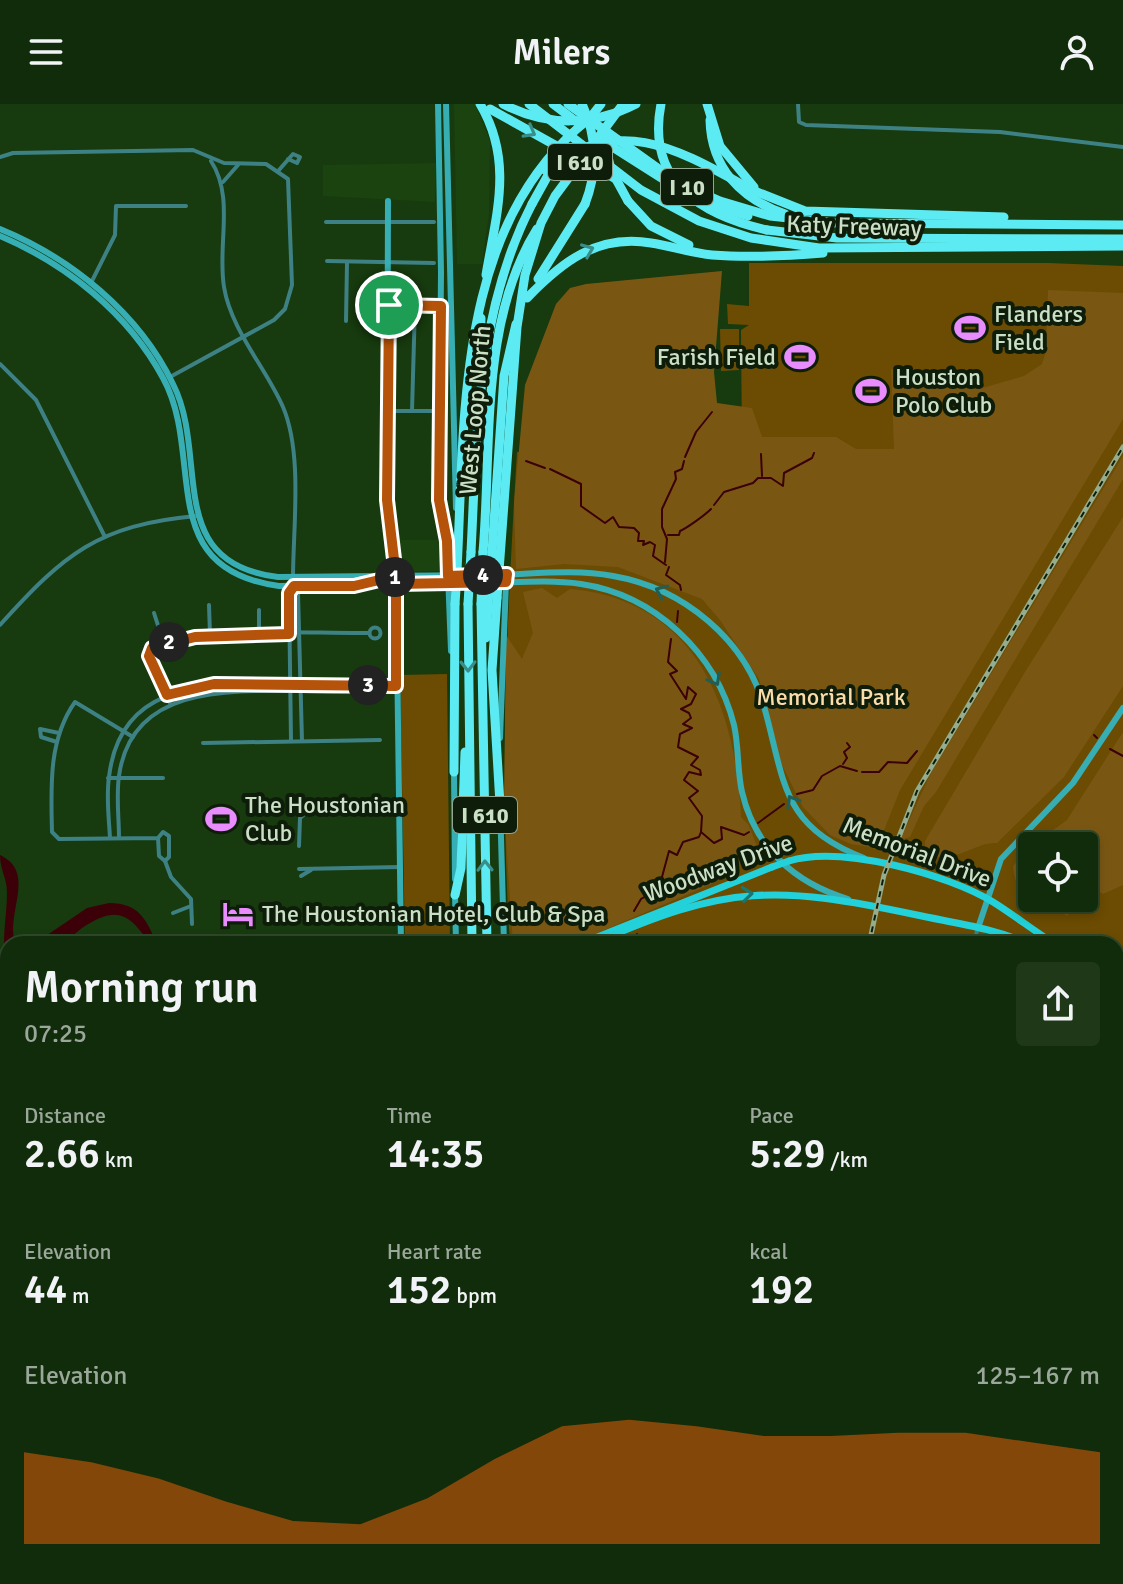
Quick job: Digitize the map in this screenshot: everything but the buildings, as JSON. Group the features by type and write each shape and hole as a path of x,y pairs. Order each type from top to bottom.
{"highway":[{"path":"503,104 534,117 567,122 607,116 636,104"},
{"name":"Katy Freeway","path":"529,104 659,201 721,229 776,244 909,249 1123,246"},
{"path":"553,104 657,179 709,205 762,219 827,223"},
{"name":"Katy Freeway","path":"568,104 642,160 694,190 757,213 827,223 1123,225"},
{"path":"500,804 492,670 491,552 502,397 511,336 527,298 585,204 594,167 594,144 582,104"},
{"path":"603,104 606,151 611,170 628,201 651,226 670,237 726,255"},
{"name":"West Loop North","path":"472,936 468,604 480,377 498,290 520,229 544,181 603,104"},
{"name":"West Loop North","path":"491,552 488,346 514,278 541,223 571,174 623,104"},
{"path":"663,104 659,126 662,152 683,191 712,213 767,228 837,238 1123,236"},
{"path":"709,104 714,149 736,186 768,208 827,223"},
{"path":"709,104 714,133 723,152 739,173 764,195"},
{"path":"485,106 641,195 659,201"},
{"path":"485,106 501,163 501,199 487,270 488,346"},
{"path":"454,772 452,604 468,361 479,304 502,242 530,188 572,132 590,118"},
{"path":"487,270 506,219 527,187 557,162 592,145 631,140 664,145 764,195 805,211 946,213 1035,223"},
{"path":"493,603 521,297 541,223"},
{"path":"527,298 560,265 606,244 640,241 758,257 909,249"},
{"name":"I 610","path":"487,936 483,686 493,603"},
{"path":"455,895 461,868 463,763 469,729"}],"main road":[{"path":"438,104 441,306 439,500 451,580"},
{"path":"446,104 453,306 452,604"},
{"path":"388,201 388,518 396,580 401,936"},
{"name":"Memorial Drive","path":"0,229 89,286 167,378 185,428 193,516 207,548 227,567 259,582 294,586 354,586 396,580"},
{"name":"Memorial Drive","path":"0,236 26,244"},
{"name":"Memorial Drive","path":"193,516 208,539 236,564 266,576 396,580 613,576 664,591 695,609 730,643 750,672 765,709 780,776 799,812 836,845 986,898 1043,936"},
{"path":"493,603 507,578"},
{"name":"Memorial Drive","path":"507,578 601,588 638,603 675,628 700,656 726,700 734,727 742,790 750,816 765,845 802,880 858,902 1004,936"},
{"path":"452,604 457,593 492,591 500,596 493,603"},
{"path":"978,928 1004,854 1073,783 1123,708"},
{"path":"454,772 456,936"},
{"path":"500,804 504,936"},
{"name":"Woodway Drive","path":"601,936 789,861 829,854 875,861"},
{"name":"Woodway Drive","path":"611,936 659,914 714,899 759,893 802,893 858,902"}],"street":[{"path":"798,104 799,122 806,125 1000,132 1123,147"},
{"path":"0,157 13,153 193,150 211,161 266,164 279,170 291,189 290,298 281,314 245,337 167,378"},
{"path":"279,170 288,159"},
{"path":"211,161 223,182 224,286 245,337 266,371 289,425 294,465 293,578 298,593 302,741"},
{"path":"223,182 239,163"},
{"path":"89,286 115,235 116,206 186,206"},
{"path":"326,222 434,222"},
{"path":"327,261 434,263"},
{"path":"346,321 347,262"},
{"path":"389,305 453,306"},
{"path":"412,411 415,305"},
{"path":"0,364 36,400 104,535"},
{"path":"387,411 440,411"},
{"path":"0,625 56,567 104,535 135,524 193,516"},
{"path":"291,741 289,593 294,586"},
{"path":"209,605 210,635"},
{"path":"259,610 259,635"},
{"path":"154,613 164,644"},
{"path":"289,616 298,616"},
{"path":"170,703 149,656 152,648 210,635 369,633"},
{"path":"110,838 108,778 124,732 145,709 167,695 200,685 301,683 396,686"},
{"path":"229,685 230,693"},
{"path":"119,838 118,779 133,737 170,703 202,695 301,693 396,686"},
{"path":"133,737 75,702 57,742 51,789 55,837 158,838"},
{"path":"57,742 41,737 40,729 59,733"},
{"path":"203,743 380,740"},
{"path":"108,778 163,778"},
{"path":"299,846 300,818 309,810 399,808"},
{"path":"165,861 169,857 169,836 163,832 158,838 159,856 165,861 175,884 188,893 192,924"},
{"path":"299,869 401,867"},
{"path":"301,876 313,869"},
{"path":"173,913 191,906"},
{"path":"976,936 978,928"}],"shaded area":[{"path":"454,104 475,104 490,141 489,214 482,264 457,264"},
{"path":"436,163 435,202 323,196 323,165"},
{"path":"393,540 442,540 444,568 442,571 398,572"},
{"path":"0,855 11,863 19,883 14,936 4,936 7,887"},
{"path":"109,903 128,906 140,914 153,936 144,936 128,919 113,915 94,921 73,936 46,936 87,908"}],"green space":[{"name":"Memorial Park","path":"749,263 1049,263 1123,266 1123,936 510,936 505,760 507,636 517,452 742,451 741,330 749,325 728,324 727,304 749,306"},
{"path":"722,271 714,372 717,403 752,408 762,437 836,437 856,449 894,449 891,369 904,371 907,385 951,383 979,389 1024,376 1042,364 1046,352 1048,290 1123,293 1123,419 900,790 877,848 851,844 830,835 803,807 781,763 759,679 720,620 702,599 618,567 564,564 516,569 514,503 525,385 556,304 570,288 586,284"},
{"path":"720,329 739,329 739,370 721,371"},
{"path":"1123,456 1123,479 936,792 924,806 910,837 900,840 931,773"},
{"path":"1123,517 1123,686 1064,777 997,843 978,846 950,857 933,855 925,849 925,841 1025,672"},
{"path":"542,588 557,598 570,589 613,597 649,614 678,637 701,666 718,699 730,737 741,817 748,824 763,861 756,863 747,855 716,882 591,936 512,936 504,809 506,635 522,659 533,633 523,592"},
{"path":"447,674 450,936 405,936 400,675"},
{"path":"1123,732 1123,885 1103,894 1098,891 1098,832 1050,832 1067,820"},
{"path":"1018,860 1018,886 1015,877 1013,866"}],"waterway":[{"path":"685,457 696,432 712,412"},
{"path":"714,505 724,492 753,483 758,478 771,478 783,486 784,473 812,458 814,453"},
{"path":"761,454 762,476"},
{"path":"526,461 545,468"},
{"path":"665,562 667,539 662,527 662,509 676,479 675,472 682,469 684,461"},
{"path":"550,469 581,484 581,506 605,523 613,517 619,527 634,528 639,533 638,541 644,541 643,545 650,542 655,545 653,556 666,565"},
{"path":"668,535 679,535 680,531 711,509"},
{"path":"669,567 666,575 680,585 681,590"},
{"path":"677,622 678,611"},
{"path":"671,639 668,662 677,671 670,674 686,699 688,687 696,694 691,704 681,709 691,718 683,724 692,728 680,734 678,747 698,757 691,765 700,770 701,775 689,772 684,780 698,791 689,798 702,816 701,832"},
{"path":"1094,735 1097,738"},
{"path":"843,764 847,758 844,752 850,747 847,743"},
{"path":"1110,749 1123,756"},
{"path":"862,772 879,772 888,762 907,763 917,751"},
{"path":"797,794 813,790 822,776 840,766 857,771"},
{"path":"758,823 784,804"},
{"path":"634,911 641,899 666,884 662,877 669,851 677,855 683,842 699,837 701,832 714,843 722,839 721,827 744,835 749,832"}],"railway":[{"path":"871,936 884,875 917,791 1123,447"}],"place":[{"name":"Flanders Field","path":"970,328"},
{"name":"Farish Field","path":"800,357"},
{"name":"Houston Polo Club","path":"871,391"},
{"name":"The Houstonian Club","path":"221,819"},
{"name":"The Houstonian Hotel, Club & Spa","path":"238,914"}],"route":[{"path":"389,305 441,306 439,500 447,541 448,576 507,574 506,582 396,584 396,686 214,684 186,688 167,695 149,656 152,648 210,635 289,634 289,593 294,586 354,586 396,576 387,500 389,305"}]}
